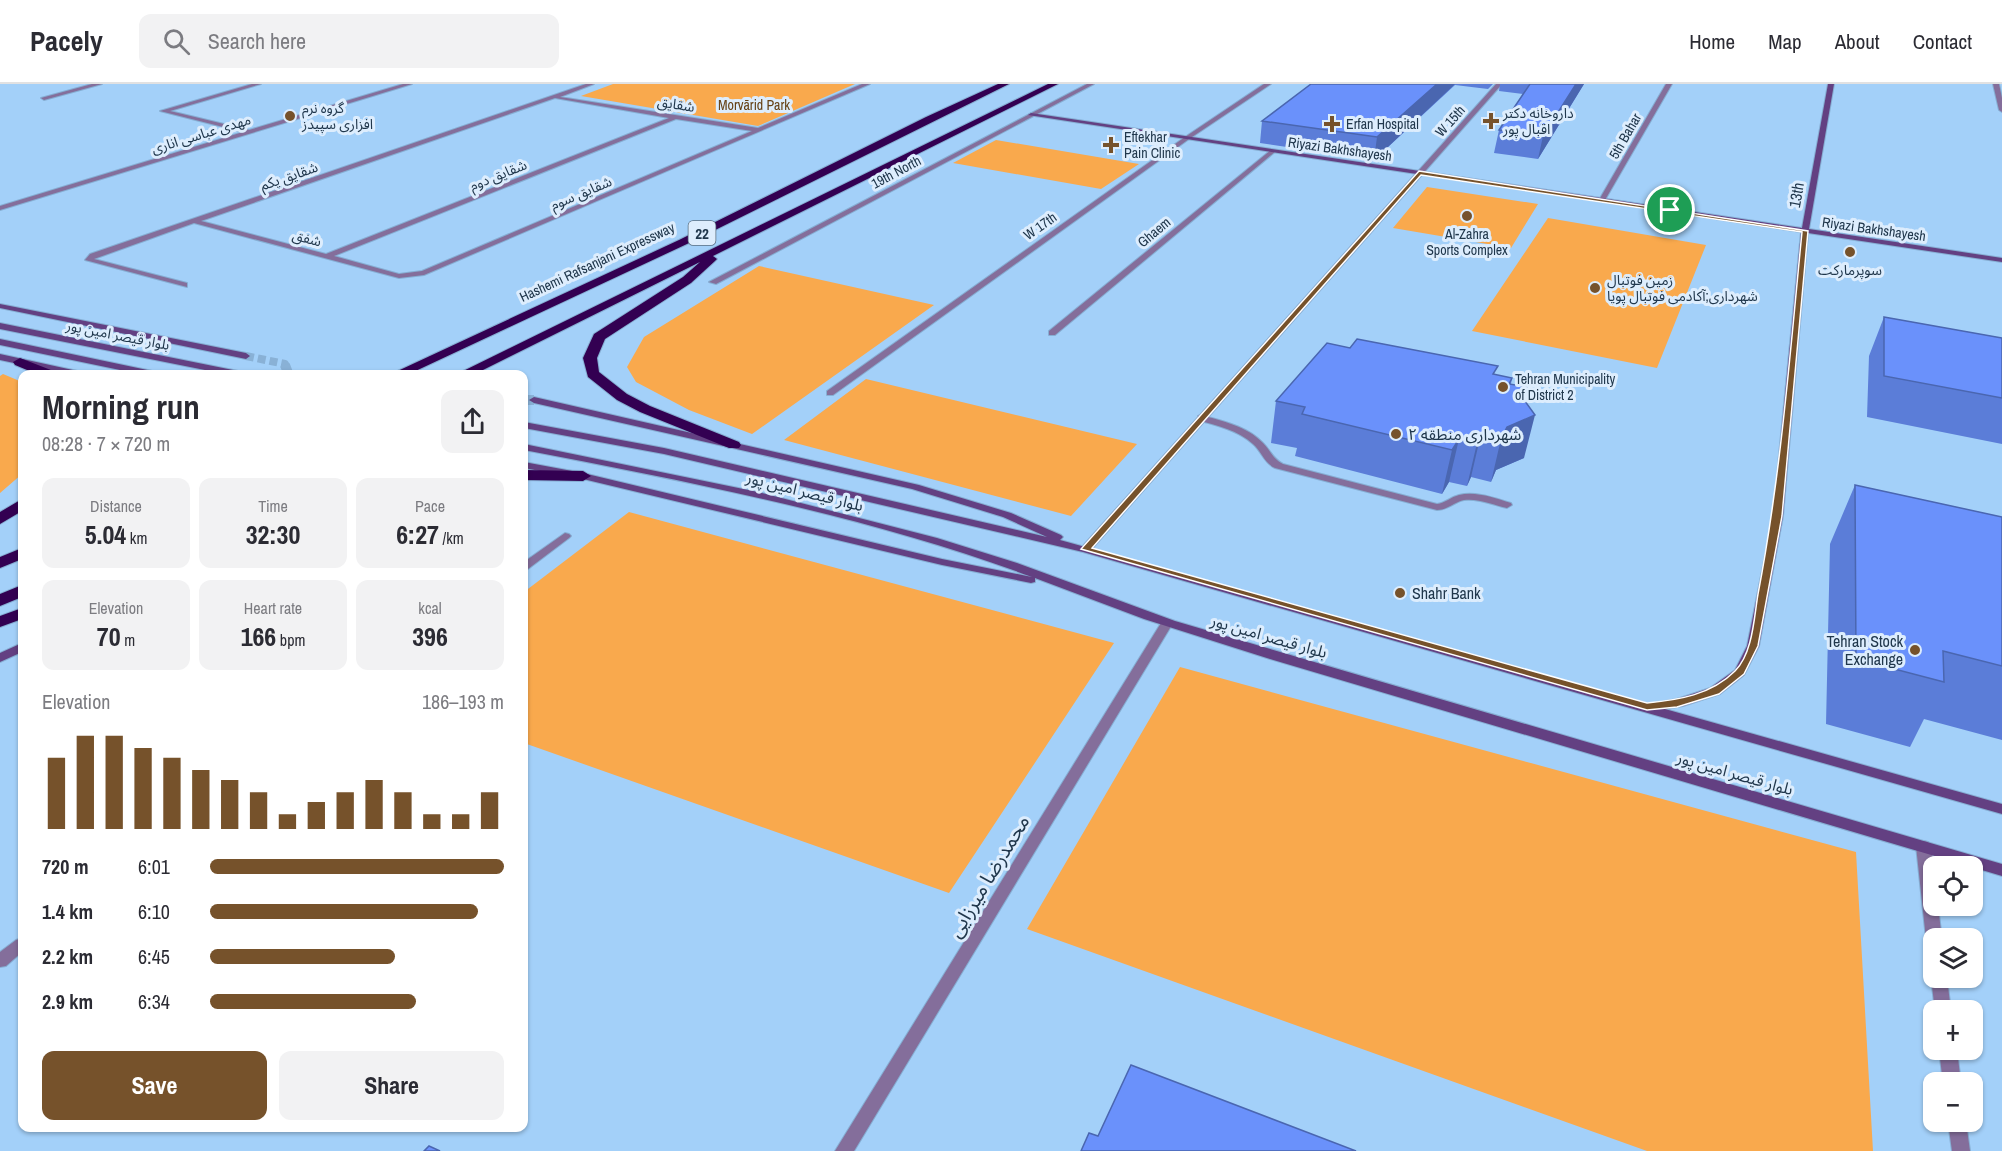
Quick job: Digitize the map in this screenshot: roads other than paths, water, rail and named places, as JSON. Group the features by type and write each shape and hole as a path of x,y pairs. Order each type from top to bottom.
{"highway":[{"name":"Hashemi Rafsanjani Expressway","path":"407,370 683,242 929,119 1005,84"},
{"name":"22","path":"472,370 1054,84"},
{"path":"727,244 687,280 599,337 590,358 593,374 622,397 734,445"},
{"path":"20,362 39,370"},
{"path":"528,475 583,476"},
{"path":"0,519 18,507"},
{"path":"0,563 18,555"},
{"path":"0,601 18,592"},
{"path":"0,622 18,615"}],"main road":[{"name":"13th","path":"1647,707 1677,704 1715,691 1740,672 1753,646 1778,516 1805,231 1831,84"},
{"name":"Riyazi Bakhshayesh","path":"1031,115 2002,260"},
{"path":"0,306 246,356"},
{"name":"بلوار قیصر امین پور","path":"0,326 214,370"},
{"name":"بلوار قیصر امین پور","path":"0,342 133,370"},
{"path":"0,357 58,370"},
{"path":"534,400 915,487 1007,515 1086,549"},
{"name":"بلوار قیصر امین پور","path":"528,426 664,451 1086,549 2002,809"},
{"name":"بلوار قیصر امین پور","path":"528,448 656,472 785,502 989,558 1167,623 2002,870"},
{"path":"528,466 583,476 942,562 1071,588"},
{"path":"0,658 18,649"}],"street":[{"path":"44,98 99,84"},
{"path":"249,132 163,111 258,84"},
{"name":"مهدی عباسی اناری","path":"0,208 409,84"},
{"name":"شقایق یکم","path":"184,285 89,260 93,256 197,222 591,84"},
{"name":"شقایق سوم","path":"410,275 424,273 867,84"},
{"name":"19th North","path":"713,282 1091,84"},
{"name":"W 17th","path":"830,393 1187,138 1268,84"},
{"name":"W 15th","path":"1086,549 1499,84"},
{"name":"5th Bahar","path":"1602,200 1669,84"},
{"path":"1996,84 2002,110"},
{"name":"شقایق","path":"553,97 759,130"},
{"name":"شقایق دوم","path":"326,257 678,116"},
{"name":"Ghaem","path":"1052,333 1273,151"},
{"name":"شفق","path":"197,222 399,276 410,275"},
{"path":"1201,418 1241,431 1260,444 1268,460 1279,466 1437,507 1446,507 1459,498 1477,498 1507,505"},
{"path":"528,564 565,536"},
{"name":"محمدرضا میرزایی","path":"844,1151 1167,623"},
{"path":"1923,846 1933,928"},
{"path":"0,961 18,947"},
{"path":"1958,1132 1961,1151"}],"tunnel":[{"path":"246,356 286,366"},
{"path":"285,365 287,370"},
{"path":"528,400 534,400"}],"place":[{"name":"گروه نرم افزاری سپیدز","path":"290,116"},
{"name":"داروخانه دکتر اقبال پور","path":"1491,121"},
{"name":"Erfan Hospital","path":"1332,124"},
{"name":"Eftekhar Pain Clinic","path":"1111,145"},
{"name":"Al-Zahra Sports Complex","path":"1467,216"},
{"name":"سوپرمارکت","path":"1850,252"},
{"name":"زمین فوتبال شهرداری;آکادمی فوتبال پویا","path":"1595,288"},
{"name":"Tehran Municipality of District 2","path":"1503,387"},
{"name":"شهرداری منطقه ۲","path":"1396,434"},
{"name":"Shahr Bank","path":"1400,593"},
{"name":"Tehran Stock Exchange","path":"1915,650"}],"park label":[{"name":"Morvārid Park","path":"754,105"}]}
